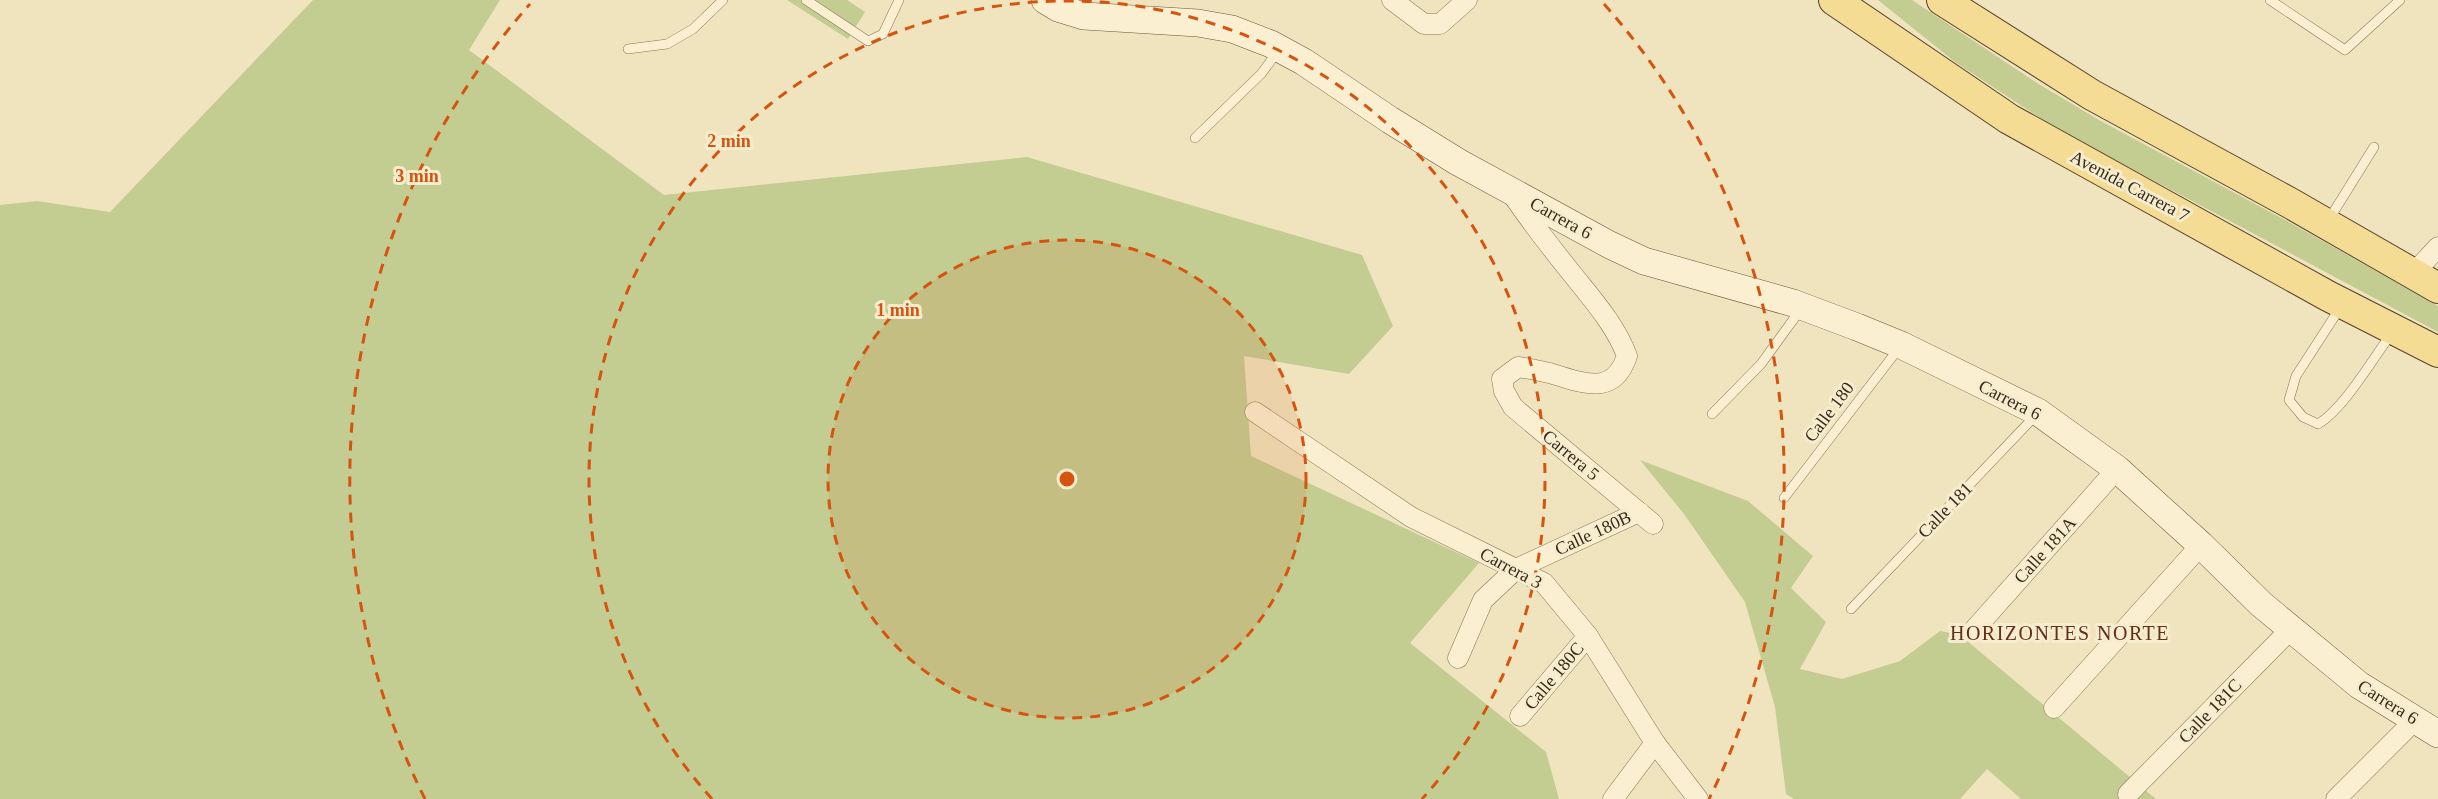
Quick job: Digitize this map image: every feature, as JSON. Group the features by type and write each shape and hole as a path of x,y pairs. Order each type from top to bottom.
{"main road":[{"name":"Avenida Carrera 7","path":"1834,0 2009,119 2343,303 2438,352"},
{"path":"1942,0 2076,86 2425,281"}],"street":[{"name":"Carrera 6","path":"1045,0 1058,8 1084,16 1198,23 1232,28 1304,62 1390,120 1458,162 1644,261 1802,307 1901,345 2038,412 2117,469 2201,545 2260,604 2358,684 2427,727"},
{"path":"1392,0 1424,24 1440,24 1467,0"},
{"name":"Carrera 6","path":"1502,379 1518,367 1598,384 1618,374 1627,356 1622,342 1590,296 1532,224 1509,189"},
{"path":"2425,281 2438,247"},
{"name":"Carrera 5","path":"1502,379 1504,391 1513,407 1646,518"},
{"name":"Carrera 3","path":"1255,412 1412,517 1544,583 1588,636 1656,743 1698,799"},
{"name":"Calle 181A","path":"1973,630 2117,469"},
{"name":"Calle 180B","path":"1458,658 1483,600 1516,569 1646,518"},
{"path":"2054,708 2201,545"},
{"name":"Calle 181C","path":"2128,794 2292,628"},
{"name":"Calle 180C","path":"1520,716 1588,636"},
{"path":"2336,799 2427,727"},
{"path":"1613,799 1656,743"}],"lane":[{"path":"628,49 667,44 693,29 723,0"},
{"path":"806,0 868,41 883,34 899,0"},
{"path":"2270,0 2345,50 2400,0"},
{"path":"1195,138 1261,74 1280,49"},
{"path":"2326,224 2374,147"},
{"path":"2343,303 2296,376 2289,400 2302,417 2318,424 2327,419 2339,406 2393,330"},
{"path":"1712,414 1761,364 1802,307"},
{"name":"Calle 180","path":"1784,498 1901,345"},
{"name":"Calle 181","path":"1851,609 2038,412"}],"green space":[{"path":"313,0 500,0 469,50 664,195 1027,157 1362,255 1393,326 1349,374 1244,356 1251,456 1479,563 1410,643 1546,752 1559,799 0,799 0,205 37,201 110,212"},
{"path":"787,0 847,0 865,12 848,39"},
{"path":"1878,0 1912,0 2037,83 2099,120 2287,221 2438,306 2438,332 2057,129 1955,62"},
{"path":"1640,460 1748,501 1813,556 1791,588 1826,622 1800,669 1842,679 1900,661 1940,631 1960,635 2156,799 2021,799 1987,769 1960,799 1794,799 1786,794 1775,707 1745,602 1684,514"}],"district":[{"name":"HORIZONTES NORTE","path":"2060,633"}]}
